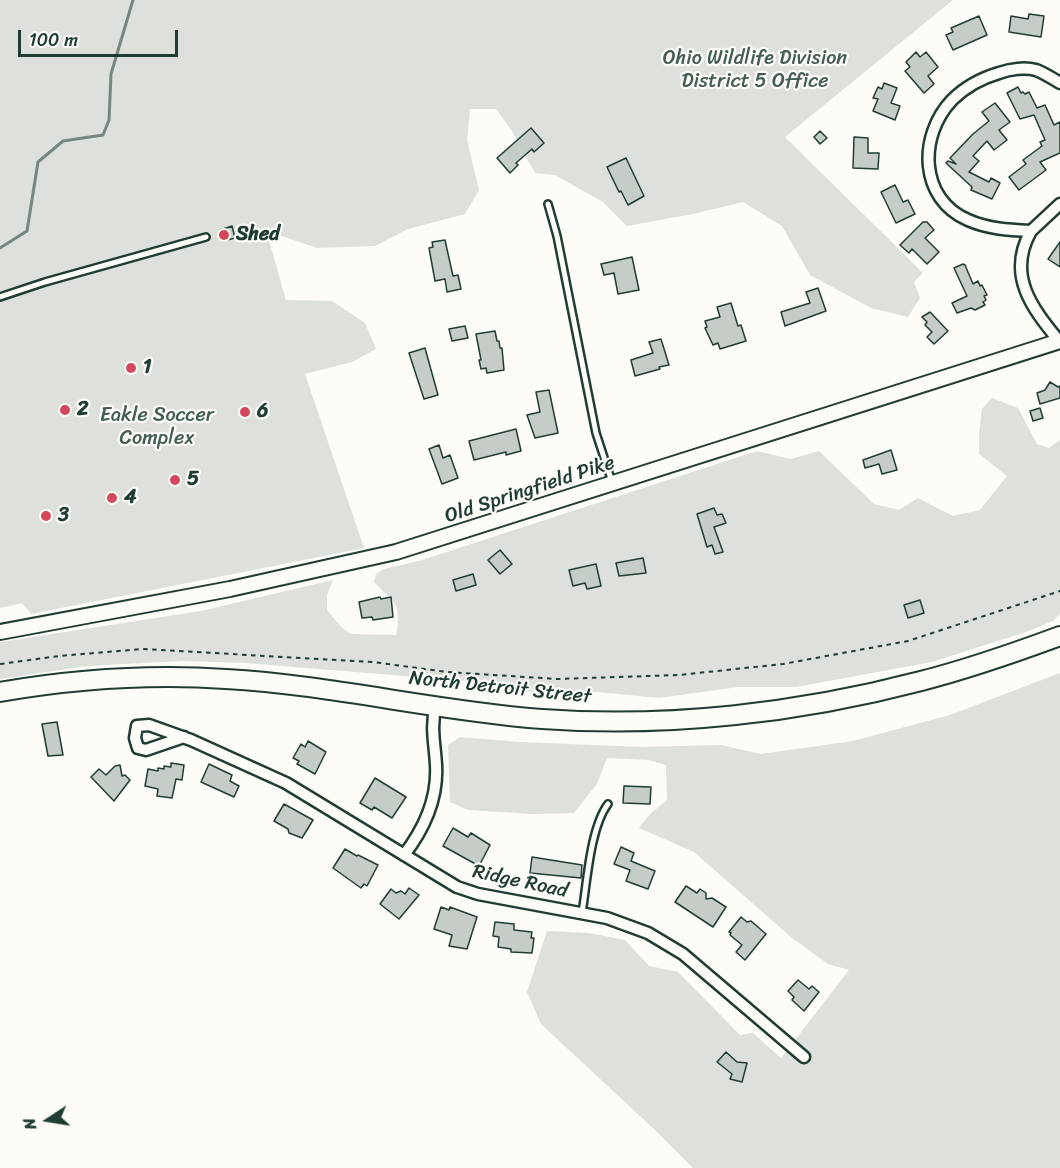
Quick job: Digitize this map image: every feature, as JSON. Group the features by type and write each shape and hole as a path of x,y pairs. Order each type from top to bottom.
{"highway":[{"name":"North Detroit Street","path":"0,692 72,681 170,677 250,681 512,716 597,720 693,718 758,712 842,699 914,683 962,670 1060,636"}],"street":[{"path":"1031,231 1007,230 982,225 957,215 934,188 928,163 929,147 937,121 944,109 959,94 978,81 1005,71 1027,69 1038,71 1060,83"},
{"path":"1060,204 1031,231 1024,245 1021,265 1027,295 1037,315 1060,341"},
{"name":"Old Springfield Pike","path":"0,633 230,589 389,554 1060,341"},
{"path":"404,855 426,821 434,796 436,769 432,729 436,705"},
{"name":"Ridge Road","path":"184,737 286,783 446,881 478,894 629,925 666,943 804,1057"}],"lane":[{"path":"548,204 596,433 613,484"},
{"path":"0,297 45,282 206,237"},
{"path":"582,914 595,831 601,812 608,804"}],"path":[{"path":"0,664 142,649 373,662 447,672 557,679 680,675 783,664 908,641 1060,591"}],"green space":[{"path":"0,0 953,0 785,137 923,273 914,282 920,298 908,317 871,308 810,275 782,226 743,202 627,226 603,202 555,175 535,173 512,131 496,109 470,109 467,140 479,190 465,214 408,229 375,246 317,248 279,235 268,237 286,300 332,301 365,323 376,349 352,362 305,374 364,548 31,614 22,603 0,608"},
{"path":"992,398 1018,408 1037,444 1049,448 1060,440 1060,614 1053,621 1026,632 932,662 796,687 738,687 659,698 598,692 521,692 515,685 245,663 183,661 87,666 0,679 0,642 201,611 333,580 327,595 327,610 342,628 351,634 396,635 398,616 395,604 374,582 376,574 384,569 419,561 757,451 791,459 819,451 874,504 899,510 918,498 953,516 980,510 1007,476 979,454 982,409"},
{"path":"1060,673 1060,1168 693,1168 541,1024 527,992 547,931 589,933 625,940 649,966 678,972 740,1035 753,1033 781,1058 849,970 828,964 791,937 694,852 639,828 650,814 667,800 666,765 648,760 607,758 597,784 574,813 533,814 468,810 450,802 448,745 460,737 642,747 721,745 761,754 853,741 950,715"}],"building":[{"path":"1029,14 1044,16 1041,37 1009,32 1011,16 1028,19"},
{"path":"979,16 987,35 953,50 946,35 953,32 951,28"},
{"path":"916,52 920,57 926,52 938,67 928,76 934,84 924,93 905,71 910,67 906,62"},
{"path":"884,83 897,88 891,103 900,106 895,120 873,111 878,99 873,98 878,87 882,89"},
{"path":"1018,87 1021,93 1029,92 1037,108 1045,105 1054,125 1060,122 1060,153 1040,162 1046,170 1019,190 1009,177 1026,164 1023,160 1042,146 1040,142 1045,140 1034,115 1020,119 1007,93"},
{"path":"995,103 1010,122 999,130 1007,140 994,150 987,141 973,156 979,161 969,172 989,182 991,178 1000,183 992,199 971,190 972,187 946,163 948,161 956,164 950,158 989,121 982,112"},
{"path":"531,128 544,143 534,152 532,149 516,163 518,165 510,173 497,158"},
{"path":"820,131 827,138 820,144 814,137"},
{"path":"854,137 868,138 868,153 879,153 878,169 853,168"},
{"path":"626,158 644,196 628,205 607,167"},
{"path":"895,185 903,202 908,200 915,214 896,223 881,192"},
{"path":"923,222 927,222 934,230 925,238 939,252 927,264 912,249 909,253 900,245"},
{"name":"Shed","path":"232,226 235,238 223,241 220,230"},
{"path":"445,240 453,276 458,275 461,289 447,292 445,279 435,281 429,248 433,247 432,242"},
{"path":"1060,242 1060,267 1048,259"},
{"path":"632,257 639,290 618,294 614,273 604,275 601,264"},
{"path":"963,264 973,284 978,281 987,295 984,296 985,305 975,310 971,308 957,313 952,303 967,296 954,268"},
{"path":"818,288 826,311 785,326 781,312 810,303 806,292"},
{"path":"731,303 738,326 741,325 746,341 720,349 718,343 713,345 705,328 707,327 705,321 720,317 717,307"},
{"path":"930,312 948,331 934,344 927,337 932,332 925,325 927,322 922,317"},
{"path":"465,326 468,338 452,341 449,329"},
{"path":"495,331 497,341 502,348 504,370 487,373 486,368 481,369 476,334"},
{"path":"661,339 669,365 635,376 631,360 653,353 649,342"},
{"path":"425,348 438,395 424,399 409,353"},
{"path":"1050,382 1060,386 1060,398 1040,404 1037,393 1045,390"},
{"path":"549,390 558,433 535,438 527,415 540,412 536,392"},
{"path":"1040,408 1043,418 1033,421 1030,411"},
{"path":"516,429 521,451 506,455 506,452 474,460 469,441"},
{"path":"439,445 443,458 450,455 458,478 442,484 429,449"},
{"path":"891,450 897,470 882,474 879,464 865,468 863,460"},
{"path":"714,508 717,515 722,514 726,523 714,527 723,552 715,554 712,545 707,547 697,514"},
{"path":"500,550 512,564 500,574 488,560"},
{"path":"643,558 646,573 619,576 616,563"},
{"path":"596,564 601,586 587,589 585,583 573,586 569,570"},
{"path":"473,574 476,585 456,591 453,580"},
{"path":"380,597 381,599 391,597 393,617 373,620 372,617 362,618 359,602"},
{"path":"920,600 924,613 908,618 904,605"},
{"path":"57,722 63,755 48,756 42,724"},
{"path":"308,741 326,752 315,774 297,764 299,761 293,758 301,744 305,747"},
{"path":"171,763 184,765 182,780 176,779 172,798 157,796 158,789 145,786 148,769 158,771 158,768 164,769 164,766 171,767"},
{"path":"209,764 232,775 230,781 239,786 234,797 201,782"},
{"path":"120,765 122,776 125,775 130,780 114,801 91,777 99,769 106,775 115,766"},
{"path":"375,778 406,797 392,818 374,807 372,810 360,803"},
{"path":"624,786 651,787 650,804 623,803"},
{"path":"284,804 313,820 302,838 289,833 288,829 274,821"},
{"path":"453,828 468,837 471,833 490,845 479,866 443,846"},
{"path":"621,847 634,853 631,861 655,871 648,889 626,881 630,870 614,864"},
{"path":"345,849 378,865 367,886 364,884 361,888 333,868"},
{"path":"532,857 582,865 581,878 530,873"},
{"path":"686,886 697,893 700,889 706,893 706,899 712,898 726,907 713,927 675,902"},
{"path":"409,888 419,895 399,919 380,904 391,889 396,893 401,891 405,894"},
{"path":"441,907 449,910 450,907 477,917 467,949 449,946 452,935 434,929"},
{"path":"741,917 747,922 751,921 766,934 745,960 736,952 742,945 729,932"},
{"path":"495,922 514,924 514,930 532,932 531,938 534,938 532,953 511,952 511,949 498,947 499,937 493,936"},
{"path":"798,980 809,989 812,986 819,992 804,1011 792,1000 794,997 788,991"},
{"path":"726,1052 737,1062 747,1063 742,1082 730,1079 732,1074 717,1062"}],"waterway":[{"path":"0,248 27,231 38,162 63,141 103,135 109,120 111,74 133,0"}],"place":[{"name":"Shed","path":"224,235"},
{"name":"1","path":"131,368"},
{"name":"2","path":"65,410"},
{"name":"6","path":"245,412"},
{"name":"5","path":"175,480"},
{"name":"4","path":"112,498"},
{"name":"3","path":"46,516"}],"park label":[{"name":"Ohio Wildlife Division District 5 Office","path":"755,70"},
{"name":"Eakle Soccer Complex","path":"157,428"}]}
